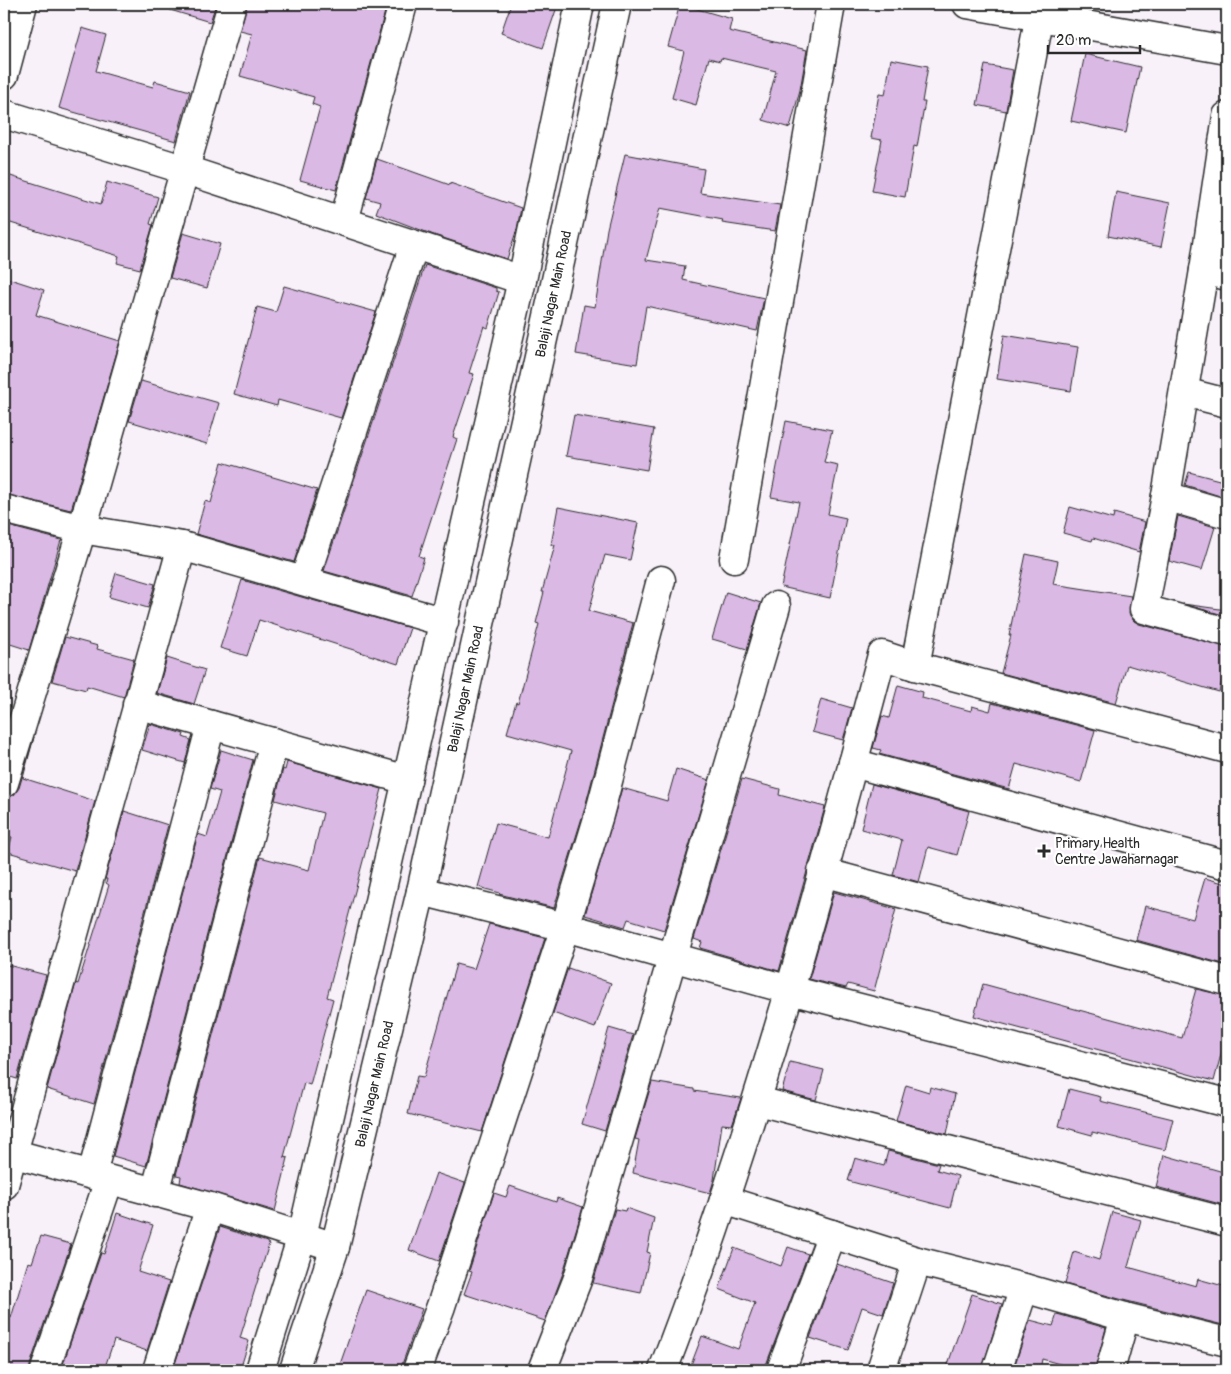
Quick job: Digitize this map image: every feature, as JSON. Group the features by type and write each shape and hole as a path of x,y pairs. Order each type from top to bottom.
{"street":[{"path":"4,74 22,4"},
{"path":"4,783 82,529 232,4"},
{"path":"344,221 403,4"},
{"path":"260,1370 302,1236 522,280 580,4"},
{"name":"Balaji Nagar Main Road","path":"294,1370 335,1247 421,891 617,4"},
{"path":"734,559 830,4"},
{"path":"967,4 1041,10 1227,50"},
{"path":"915,666 1041,10"},
{"path":"4,114 186,170 522,280"},
{"path":"1227,116 1216,273 1184,392 1144,609 1227,632"},
{"path":"304,581 414,245"},
{"path":"1184,392 1227,404"},
{"path":"1166,496 1227,514"},
{"path":"4,508 82,529 182,546 444,622"},
{"path":"4,1185 9,1152 182,546"},
{"path":"417,1370 440,1306 565,927 599,815 660,580"},
{"path":"542,1370 578,1278 776,606"},
{"path":"663,1370 758,1101 882,655 915,666 1227,749"},
{"path":"137,704 407,780"},
{"path":"45,1370 100,1177 211,725"},
{"path":"155,1193 274,742"},
{"path":"853,764 1227,865"},
{"path":"822,872 1227,981"},
{"path":"421,891 565,927 790,990 1227,1103"},
{"path":"758,1101 1227,1222"},
{"path":"9,1152 155,1193 210,1206 335,1247"},
{"path":"724,1200 917,1261 1024,1288 1125,1317 1227,1342"},
{"path":"157,1370 210,1206"},
{"path":"781,1370 832,1234"},
{"path":"881,1370 917,1261"},
{"path":"998,1370 1024,1288"},
{"path":"1110,1370 1125,1317"}],"building":[{"path":"171,4 216,4 210,22 170,10"},
{"path":"247,4 370,4 386,8 336,190 300,180 320,107 312,104 314,97 240,76 252,34 240,31"},
{"path":"511,4 558,4 543,48 501,33"},
{"path":"680,4 732,19 729,31 807,50 800,90 790,128 763,120 776,71 721,58 720,61 709,58 696,105 672,98 684,51 668,47"},
{"path":"82,28 106,35 96,71 153,87 155,81 190,91 176,141 59,108"},
{"path":"1085,54 1140,67 1126,133 1071,121"},
{"path":"891,59 928,66 922,102 925,102 917,147 914,146 905,197 872,191 882,140 871,138 879,94 885,95"},
{"path":"985,65 1013,70 1006,111 977,105"},
{"path":"625,154 704,169 700,193 780,205 775,231 722,223 723,220 660,208 646,260 685,266 683,280 764,298 757,331 646,306 637,364 576,354 584,305 595,307 607,229"},
{"path":"377,159 521,208 517,229 507,259 434,235 376,213 380,202 366,198"},
{"path":"4,174 101,204 107,182 158,197 150,224 153,225 140,269 117,263 119,256 4,221"},
{"path":"1116,192 1170,203 1161,247 1108,236"},
{"path":"183,233 220,244 207,288 170,278"},
{"path":"425,265 496,288 496,291 499,292 488,328 484,326 469,373 474,374 453,437 457,439 419,556 424,558 412,596 324,571"},
{"path":"4,277 44,290 36,315 120,341 71,510 4,494"},
{"path":"284,286 376,312 341,418 278,400 277,406 234,394 257,307 276,312"},
{"path":"1004,335 1078,347 1071,391 997,379"},
{"path":"141,381 219,403 207,444 129,421"},
{"path":"574,415 654,429 647,470 566,456"},
{"path":"786,421 832,430 824,462 838,465 828,514 846,518 830,598 781,587 799,502 771,497"},
{"path":"222,462 317,490 294,562 196,534 205,501 211,503"},
{"path":"1189,472 1227,482 1223,497 1185,485"},
{"path":"558,507 638,523 630,560 605,555 589,611 633,623 584,811 554,908 478,887 496,823 548,837 571,751 507,733 516,702 518,703 539,624 536,623 544,592 542,592 555,545 551,545"},
{"path":"1070,507 1113,519 1114,513 1145,522 1139,552 1093,538 1092,541 1063,533"},
{"path":"1178,516 1215,527 1202,570 1169,561"},
{"path":"4,525 61,540 29,650 4,642"},
{"path":"1026,554 1058,561 1053,584 1131,596 1129,614 1139,624 1227,647 1227,662 1219,692 1127,665 1116,703 1001,673 1011,635 1009,635"},
{"path":"116,573 155,584 148,608 109,597"},
{"path":"242,580 410,628 398,664 259,620 247,656 220,648"},
{"path":"726,592 761,603 747,649 712,639"},
{"path":"1183,604 1227,610 1227,616"},
{"path":"65,637 98,646 97,649 134,659 124,697 87,686 86,690 52,681"},
{"path":"167,658 205,670 194,704 157,693"},
{"path":"898,685 923,692 922,698 971,711 972,706 990,711 992,703 1095,730 1081,782 1016,764 1009,789 879,754 881,750 873,748 882,716 889,718"},
{"path":"821,699 852,708 843,740 812,732"},
{"path":"150,724 184,734 183,737 191,740 185,763 142,750"},
{"path":"34,737 23,778 95,801 75,871 8,852 12,837 4,836 4,798 14,795 19,788"},
{"path":"221,750 253,760 146,1166 113,1156 198,834 207,837 220,792 210,789"},
{"path":"287,762 382,789 327,997 333,999 310,1085 304,1083 284,1157 288,1158 275,1211 180,1183 181,1176 176,1175 260,857 309,870 323,813 275,800 283,769 285,770"},
{"path":"676,769 709,780 664,930 628,919 625,927 585,915 622,788 667,801"},
{"path":"742,779 780,789 779,795 825,807 779,971 700,948 702,942 694,939"},
{"path":"872,784 969,811 957,855 928,847 919,882 893,875 902,840 861,829"},
{"path":"124,811 168,825 94,1104 47,1089 76,983 78,984 109,885 106,883 107,879 105,879"},
{"path":"1205,878 1227,884 1227,965 1136,940 1145,906 1193,919"},
{"path":"834,892 896,909 874,991 848,984 846,988 809,979"},
{"path":"489,924 545,938 482,1132 408,1114 417,1076 424,1077 456,964 474,969"},
{"path":"4,964 46,975 17,1079 4,1075"},
{"path":"568,968 611,983 595,1028 553,1013"},
{"path":"983,984 1182,1038 1196,989 1227,996 1227,1032 1214,1081 974,1016"},
{"path":"609,1028 633,1035 605,1131 582,1124"},
{"path":"790,1062 824,1070 816,1100 782,1091"},
{"path":"652,1082 741,1098 732,1125 722,1124 714,1180 710,1193 633,1173 639,1140 635,1139"},
{"path":"906,1085 929,1092 930,1087 955,1094 947,1134 896,1121"},
{"path":"1069,1089 1101,1097 1100,1101 1173,1119 1165,1150 1059,1126"},
{"path":"888,1151 939,1164 937,1170 958,1176 950,1208 848,1181 855,1158 884,1166"},
{"path":"1164,1155 1227,1173 1227,1194 1224,1205 1156,1187"},
{"path":"436,1173 465,1183 439,1261 409,1250"},
{"path":"510,1186 556,1202 557,1198 583,1207 563,1273 545,1321 464,1294 472,1272 469,1271 494,1193 506,1197"},
{"path":"626,1208 654,1218 647,1252 650,1253 641,1293 593,1283 615,1209 625,1211"},
{"path":"1112,1212 1141,1220 1128,1267 1196,1286 1198,1279 1227,1287 1227,1309 1223,1325 1065,1284 1074,1252 1099,1260"},
{"path":"117,1213 153,1225 138,1272 169,1282 147,1351 114,1340 104,1370 61,1370 101,1253 104,1254"},
{"path":"220,1227 269,1244 240,1338 249,1341 240,1370 173,1370"},
{"path":"41,1236 71,1244 30,1365 30,1370 4,1370 4,1315 11,1318 28,1262 32,1263"},
{"path":"788,1247 808,1254 766,1365 766,1370 689,1370 702,1336 738,1349 755,1303 719,1289 734,1248 781,1266"},
{"path":"837,1264 893,1283 883,1314 862,1307 848,1350 810,1338"},
{"path":"366,1290 422,1309 400,1370 338,1370"},
{"path":"972,1294 1002,1304 982,1370 946,1370"},
{"path":"1057,1314 1106,1328 1095,1370 1081,1370 1042,1359 1040,1370 1013,1370 1030,1320 1053,1326"}],"place":[{"name":"Primary Health Centre Jawaharnagar","path":"1044,851"}]}
